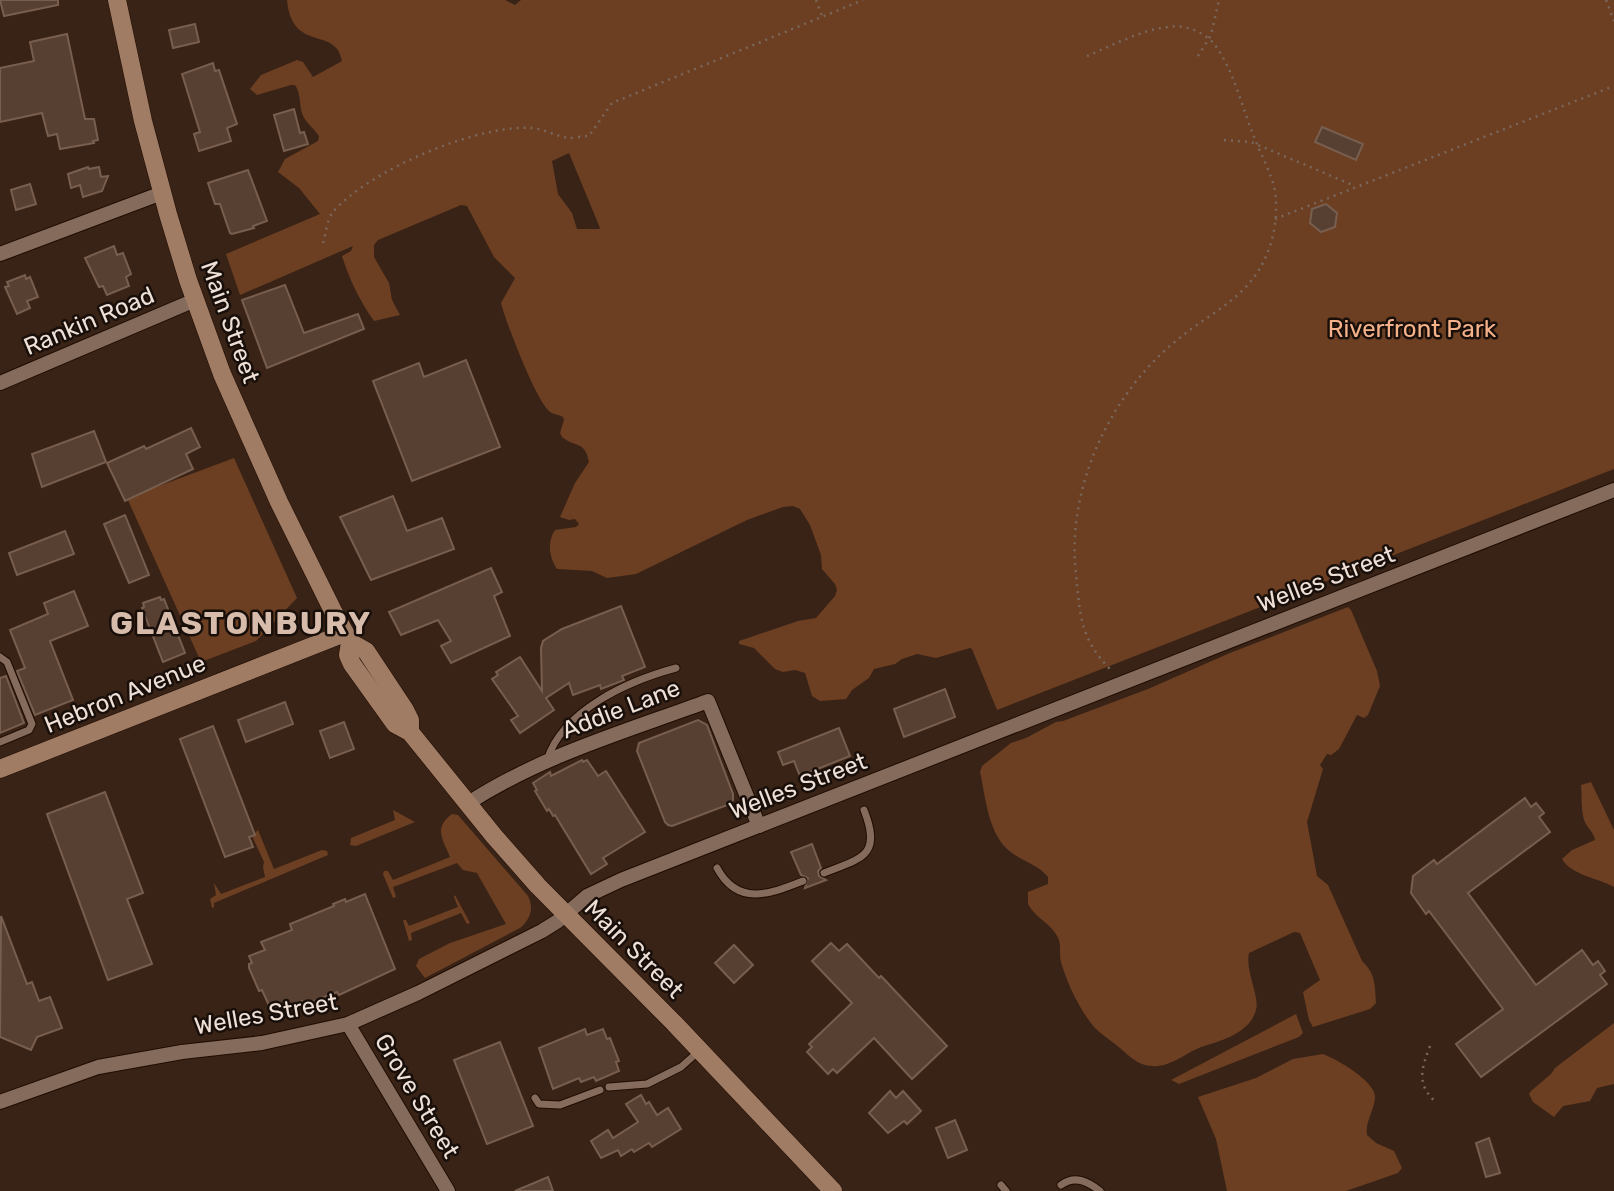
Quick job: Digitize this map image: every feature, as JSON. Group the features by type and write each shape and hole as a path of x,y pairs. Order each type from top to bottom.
{"main road":[{"name":"Main Street","path":"117,0 143,121 195,300 222,374 258,457 301,548 348,637 349,660 395,724 411,732 467,804 566,915 832,1191"},
{"name":"Hebron Avenue","path":"0,769 348,637"}],"street":[{"path":"0,254 162,192"},
{"name":"Rankin Road","path":"0,383 195,300"},
{"name":"Welles Street","path":"0,1102 98,1067 182,1052 262,1043 348,1024 383,1010 542,931 595,891 1614,490"},
{"name":"Addie Lane","path":"467,804 493,786 547,761 708,701 758,826"},
{"name":"Grove Street","path":"348,1024 448,1191"}],"lane":[{"path":"0,657 7,662 11,670 32,724 29,730 0,741"},
{"path":"547,761 555,743 589,707 609,694 676,668"},
{"path":"824,873 859,858 870,847 872,831 864,810"},
{"path":"717,868 725,880 737,890 756,895 775,892 803,881"},
{"path":"609,1087 647,1084 681,1067 699,1050"},
{"path":"535,1098 539,1104 551,1106 600,1090"},
{"path":"1061,1185 1068,1180 1079,1179 1100,1191"}],"path":[{"path":"816,0 822,16"},
{"path":"323,243 331,214 352,196 390,170 436,148 483,133 531,128 569,138 589,136 612,103 863,0"},
{"path":"1198,56 1209,39 1219,0"},
{"path":"1605,0 1614,21"},
{"path":"1087,56 1149,31 1170,26 1189,28 1209,39 1227,68 1275,190 1275,219 1267,254 1248,286 1175,341 1139,378 1098,442 1082,488 1077,514 1074,561 1085,633 1090,648 1111,670"},
{"path":"1275,219 1614,86"},
{"path":"1224,140 1251,142 1357,187"},
{"path":"1430,1046 1422,1074 1423,1085 1428,1095 1437,1103"}],"green space":[{"name":"Riverfront Park","path":"287,0 505,0 515,5 521,0 1614,0 1614,469 997,710 970,648 936,658 917,654 902,659 895,664 874,669 869,678 852,690 846,699 820,701 812,696 805,673 775,669 754,648 739,644 739,641 798,621 816,618 835,596 835,584 822,569 821,555 810,525 800,509 793,506 783,507 747,520 636,574 607,578 592,571 557,569 551,555 551,539 555,530 576,527 579,524 575,519 560,517 575,483 589,462 582,447 562,437 560,433 563,417 548,410 529,376 501,303 515,278 494,257 467,206 461,205 378,240 374,245 374,257 389,283 392,300 400,315 374,321 355,290 342,256 351,251 353,246 240,295 226,254 320,214 299,188 278,172 285,159 318,141 319,136 303,117 297,88 291,85 257,95 250,89 261,75 297,60 303,62 313,77 342,61 338,50 332,44 305,34 291,17","holes":["569,153 600,228 577,229 572,213 558,194 552,161"]},
{"path":"234,458 297,598 256,641 201,662 127,498"},
{"path":"1348,607 1377,671 1380,686 1368,715 1364,718 1357,715 1339,749 1331,755 1327,754 1320,765 1323,769 1307,822 1317,876 1328,885 1362,961 1372,975 1376,1003 1370,1009 1313,1027 1303,992 1320,980 1300,933 1294,932 1249,953 1249,968 1257,1005 1248,1025 1226,1039 1201,1047 1165,1065 1147,1066 1131,1057 1095,1028 1084,1013 1067,979 1056,934 1028,904 1028,892 1048,884 1048,877 1012,853 998,837 986,805 980,772 982,766 1011,743 1056,722 1148,689 1230,653"},
{"path":"1591,782 1614,830 1614,887 1578,873 1562,859 1572,850 1595,840 1584,820 1582,807 1581,785"},
{"path":"393,810 415,822 356,846 350,845 351,838 395,820"},
{"path":"452,814 458,815 528,896 530,913 520,928 425,978 416,966 419,959 450,943 506,924 477,873 463,870 457,863 393,887 396,897 393,898 384,871 388,871 393,880 450,857 441,829"},
{"path":"258,830 274,869 322,850 327,851 328,855 214,903 212,908 210,899 216,895 214,883 221,894 265,877 264,862 252,836"},
{"path":"455,895 470,923 467,924 461,913 411,933 412,940 409,941 403,920 406,920 409,926 458,907"},
{"path":"1296,1014 1303,1033 1299,1037 1179,1084 1171,1080"},
{"path":"1614,1023 1614,1084 1597,1088 1590,1101 1563,1106 1554,1117 1533,1102 1529,1094 1531,1091 1555,1068"},
{"path":"1323,1054 1354,1071 1373,1090 1375,1101 1367,1125 1367,1135 1376,1143 1394,1151 1402,1168 1398,1173 1346,1191 1227,1191 1216,1139 1198,1097 1256,1078 1293,1059"}],"building":[{"path":"0,0 58,0 58,5 4,16"},
{"path":"195,24 199,42 173,48 169,30"},
{"path":"67,34 85,119 94,119 98,140 60,149 57,134 48,136 42,113 0,122 0,68 34,61 30,42"},
{"path":"213,63 215,71 219,70 237,124 227,128 231,141 199,151 194,134 200,132 182,74"},
{"path":"294,109 300,133 304,132 308,144 284,151 274,115"},
{"path":"1322,127 1363,144 1356,160 1315,142"},
{"path":"88,167 99,167 101,177 108,176 102,191 83,197 80,185 71,188 68,174"},
{"path":"248,170 267,221 232,234 220,204 215,204 208,183"},
{"path":"30,184 36,204 16,210 11,190"},
{"path":"1326,204 1337,213 1335,227 1321,232 1310,223 1312,209"},
{"path":"114,246 117,255 123,253 131,274 126,277 129,286 107,295 103,286 99,287 85,258"},
{"path":"25,275 26,279 30,277 38,297 27,301 30,308 17,314 5,287 9,286 7,282"},
{"path":"285,285 304,333 358,314 364,329 267,368 242,300"},
{"path":"466,360 500,447 412,481 373,381 419,363 424,377"},
{"path":"191,428 200,447 186,454 193,469 125,501 107,463"},
{"path":"94,431 106,462 42,487 32,454"},
{"path":"393,496 407,531 442,518 454,549 371,580 340,517"},
{"path":"125,515 149,575 129,583 104,524"},
{"path":"65,531 74,554 17,575 9,553"},
{"path":"491,568 502,592 494,596 510,636 451,663 441,646 451,641 438,620 401,635 389,612"},
{"path":"74,591 88,626 50,641 73,700 35,715 17,671 25,668 10,630 48,614 44,603"},
{"path":"160,597 161,600 164,599 185,653 163,662 142,608 143,603"},
{"path":"621,606 645,667 622,676 624,680 601,689 600,685 573,695 569,683 546,698 554,710 520,733 511,720 518,716 492,679 498,675 496,672 520,657 542,691 543,641 562,629"},
{"path":"6,676 24,723 0,733 0,678"},
{"path":"945,689 955,717 904,737 894,709"},
{"path":"285,702 293,724 246,742 238,720"},
{"path":"698,720 707,725 733,800 730,804 672,826 668,825 637,751 639,743"},
{"path":"344,722 354,749 330,758 320,731"},
{"path":"213,726 255,835 249,837 253,847 225,857 180,739"},
{"path":"839,728 850,756 800,776 794,761 783,765 778,752"},
{"path":"587,760 598,776 606,771 645,832 603,858 607,864 591,874 555,815 553,816 549,809 547,811 533,783 550,772 551,776"},
{"path":"105,792 143,893 127,899 152,964 108,980 47,814"},
{"path":"1525,798 1531,807 1536,803 1544,813 1539,817 1550,832 1468,893 1536,985 1582,950 1593,965 1598,961 1605,971 1600,975 1607,984 1481,1077 1456,1044 1503,1009 1429,911 1426,914 1411,893 1413,876 1434,860 1437,864"},
{"path":"812,844 821,868 818,871 819,876 826,880 805,888 808,878 801,875 791,852"},
{"path":"365,894 395,969 339,995 337,992 304,1005 302,1001 284,1009 283,1005 271,1010 249,968 252,963 249,956 265,950 261,942 292,930 290,924 345,899 346,902"},
{"path":"1,916 27,984 32,982 39,1001 50,997 62,1028 37,1037 31,1050 0,1037"},
{"path":"831,943 839,951 847,944 947,1046 912,1079 874,1038 837,1073 833,1069 828,1074 807,1052 812,1047 809,1044 852,1003 812,961"},
{"path":"734,945 753,965 734,983 715,963"},
{"path":"585,1029 587,1035 603,1029 607,1039 610,1038 619,1061 616,1062 619,1071 596,1081 594,1077 581,1082 579,1078 553,1089 539,1048"},
{"path":"500,1042 533,1126 487,1144 454,1060"},
{"path":"890,1091 896,1098 903,1091 921,1111 907,1124 904,1121 888,1133 869,1113"},
{"path":"641,1095 657,1115 668,1108 681,1129 652,1147 649,1143 634,1152 632,1149 621,1156 618,1150 601,1158 591,1141 608,1130 613,1138 638,1122 626,1104"},
{"path":"955,1120 967,1150 948,1158 936,1128"},
{"path":"1489,1138 1500,1173 1486,1177 1476,1143"},
{"path":"548,1177 553,1191 515,1191"}],"district":[{"name":"GLASTONBURY","path":"241,623"}]}
